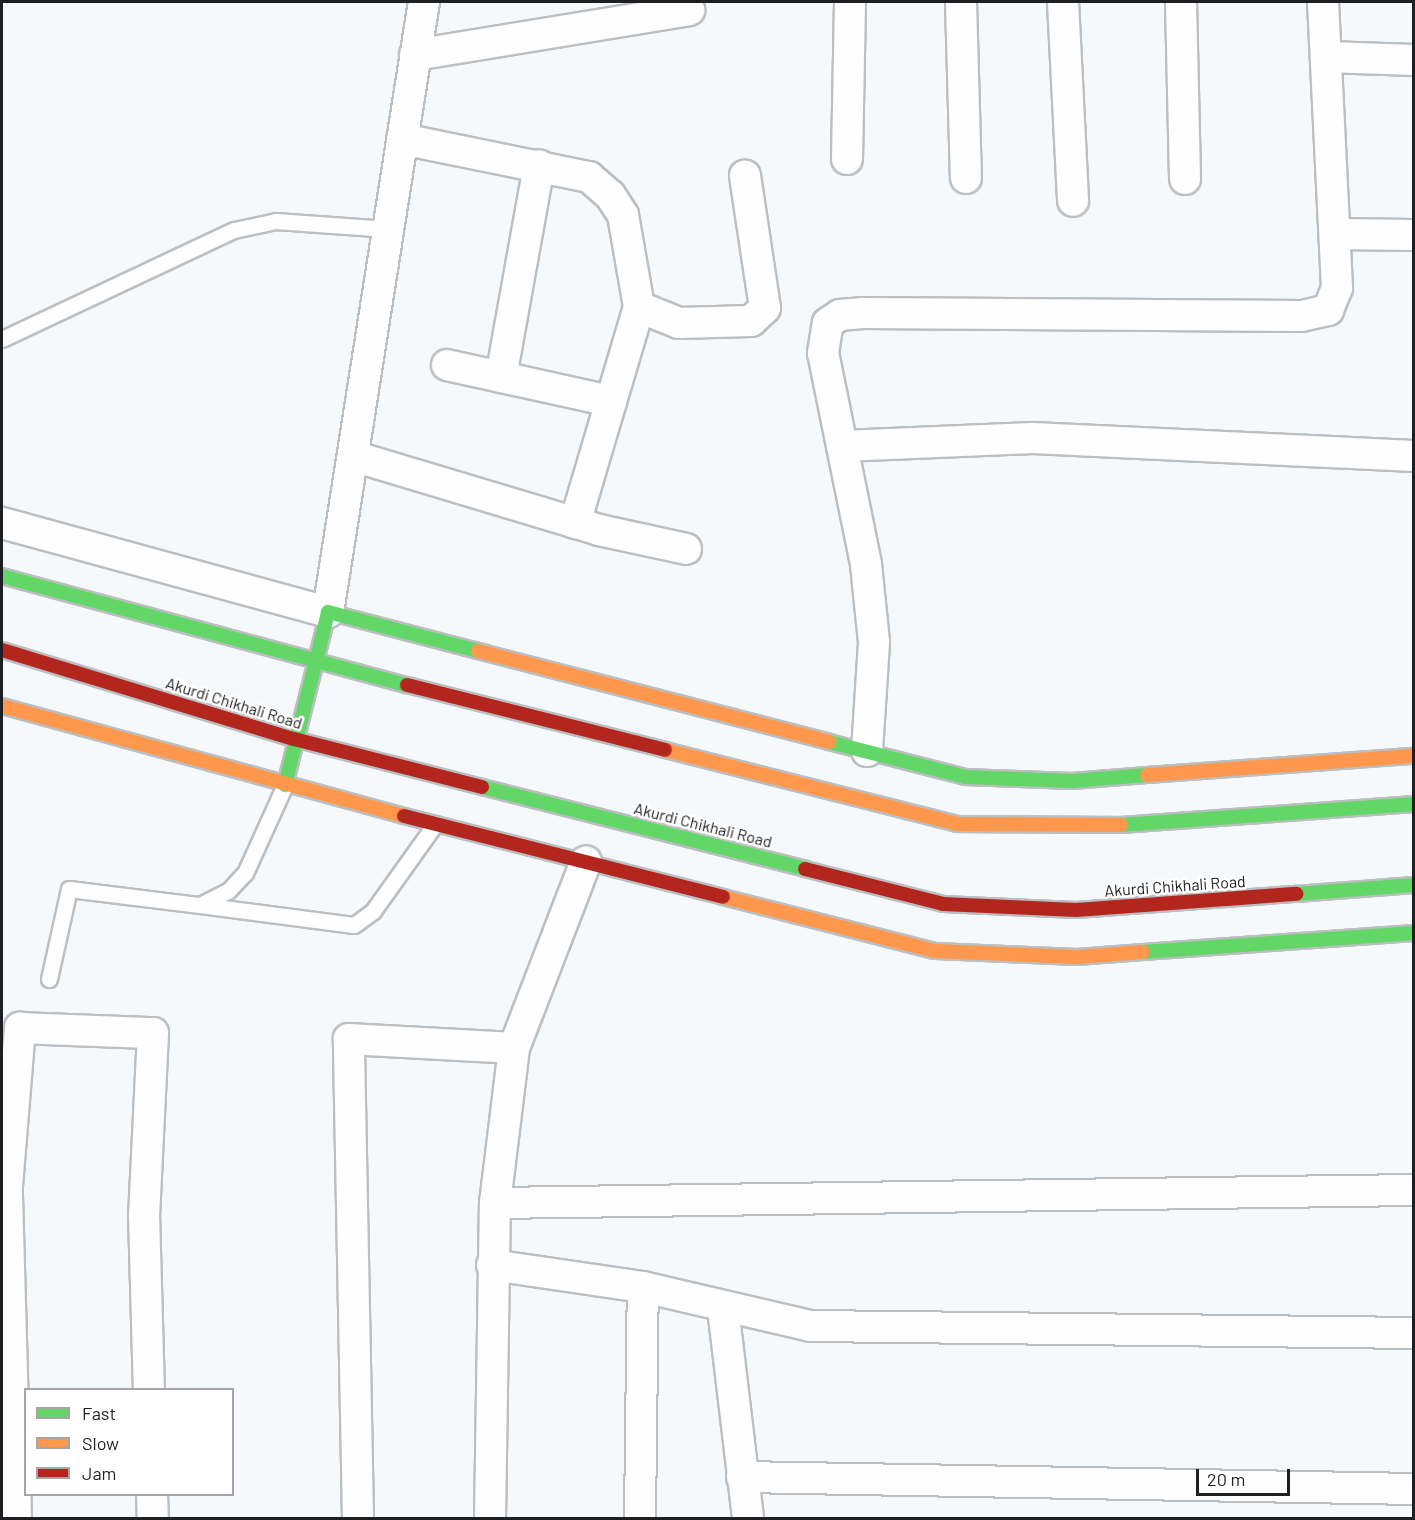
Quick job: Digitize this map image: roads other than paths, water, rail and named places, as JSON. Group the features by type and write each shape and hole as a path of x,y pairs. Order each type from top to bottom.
{"main road":[{"path":"2,576 314,662 957,824 1073,829 1413,804"},
{"path":"285,785 294,739 328,612 965,777 1026,782 1413,756"},
{"name":"Akurdi Chikhali Road","path":"2,650 294,739 943,904 1076,910 1413,885"},
{"path":"2,706 285,785 935,951 1077,957 1413,933"}],"street":[{"path":"2,523 328,612 424,2"},
{"path":"847,159 850,2"},
{"path":"962,2 966,178"},
{"path":"1063,2 1073,201"},
{"path":"1181,2 1185,179"},
{"path":"867,751 874,642 866,564 822,337 840,315 1302,316 1328,310 1337,288 1323,2"},
{"path":"416,55 689,10"},
{"path":"1327,57 1413,60"},
{"path":"402,139 539,165 589,177 610,195 623,215 639,307 575,523"},
{"path":"501,377 539,165"},
{"path":"639,307 680,323 751,321 765,308 745,176"},
{"path":"1336,234 1413,235"},
{"path":"447,364 611,401"},
{"path":"842,446 1033,438 1413,456"},
{"path":"353,456 575,523 686,549"},
{"path":"490,1518 492,1265 495,1203 514,1048 586,861"},
{"path":"16,1518 7,1186 11,1028 153,1033 144,1214 149,1388"},
{"path":"358,1518 349,1039 514,1048"},
{"path":"495,1203 1413,1190"},
{"path":"492,1265 643,1287 723,1308 810,1326 870,1331 1413,1332"},
{"path":"640,1518 643,1287"},
{"path":"723,1308 748,1518"},
{"path":"742,1477 1413,1489"},
{"path":"152,1496 153,1518"}],"lane":[{"path":"2,339 234,230 276,221 388,229"},
{"path":"200,905 228,891 245,873 285,785"},
{"path":"49,979 65,895 72,886 354,925 373,911 435,824"}]}
